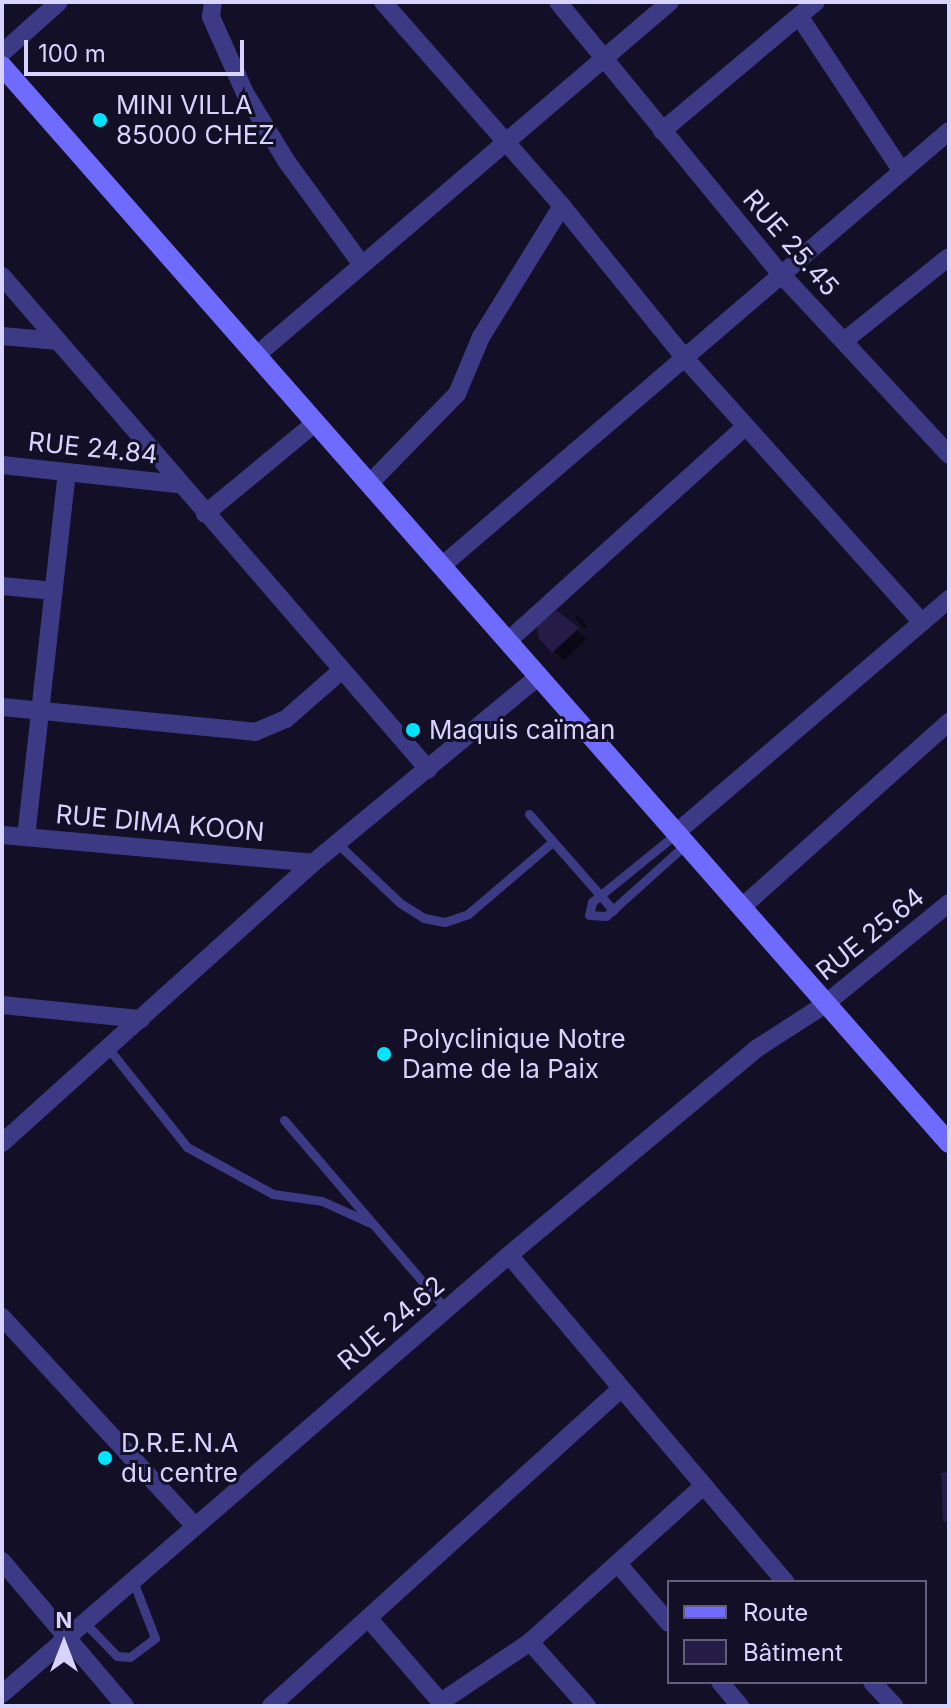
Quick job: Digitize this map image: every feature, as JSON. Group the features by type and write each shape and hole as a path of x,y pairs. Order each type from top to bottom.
{"street":[{"path":"2,53 59,2"},
{"path":"213,2 211,17 245,93 287,162 362,265"},
{"path":"383,2 562,206 683,356 922,622"},
{"name":"RUE 25.45","path":"558,2 780,273 949,455"},
{"path":"258,354 670,2"},
{"path":"662,131 816,2"},
{"path":"799,16 901,170"},
{"path":"2,66 9,83 258,354 315,423 444,564 824,1005 949,1143"},
{"path":"444,564 949,131"},
{"path":"370,483 457,394 481,337 562,206"},
{"path":"844,341 949,257"},
{"path":"2,276 177,484 428,769"},
{"path":"2,336 58,341"},
{"path":"205,514 315,423"},
{"path":"509,640 745,427"},
{"name":"RUE 24.84","path":"2,465 177,484"},
{"path":"26,837 43,711 67,472"},
{"path":"2,586 54,591"},
{"path":"681,839 949,599"},
{"path":"2,707 255,732 286,719 342,670"},
{"path":"2,1143 313,863 539,676"},
{"path":"742,907 949,722"},
{"name":"RUE DIMA KOON","path":"2,835 313,863"},
{"name":"RUE 25.64","path":"824,1005 949,903"},
{"path":"2,1005 141,1019"},
{"name":"RUE 24.62","path":"2,1694 509,1255 756,1049 824,1005"},
{"path":"509,1255 619,1391 783,1580"},
{"path":"2,1317 195,1526"},
{"path":"281,1703 619,1391"},
{"path":"369,1619 443,1704 530,1642 702,1487"},
{"path":"2,1561 125,1706"},
{"path":"618,1564 667,1621"},
{"path":"530,1642 587,1706"},
{"path":"722,1684 740,1706"},
{"path":"874,1684 894,1706"}],"lane":[{"path":"529,814 551,843 613,910"},
{"path":"681,839 613,910 597,919 589,915 588,908 598,896 681,839"},
{"path":"337,843 400,903 424,918 445,922 468,914 551,843"},
{"path":"108,1048 187,1147 273,1194 322,1201 373,1224"},
{"path":"284,1120 447,1310"},
{"path":"85,1623 117,1656 130,1657 155,1638 132,1581"}],"building":[{"path":"556,610 579,628 552,653 538,637 537,626"},
{"path":"949,1472 949,1522 943,1522 941,1473"}],"place":[{"name":"MINI VILLA 85000 CHEZ","path":"100,120"},
{"name":"Maquis caïman","path":"413,730"},
{"name":"Polyclinique Notre Dame de la Paix","path":"384,1054"},
{"name":"D.R.E.N.A du centre","path":"105,1458"}]}
